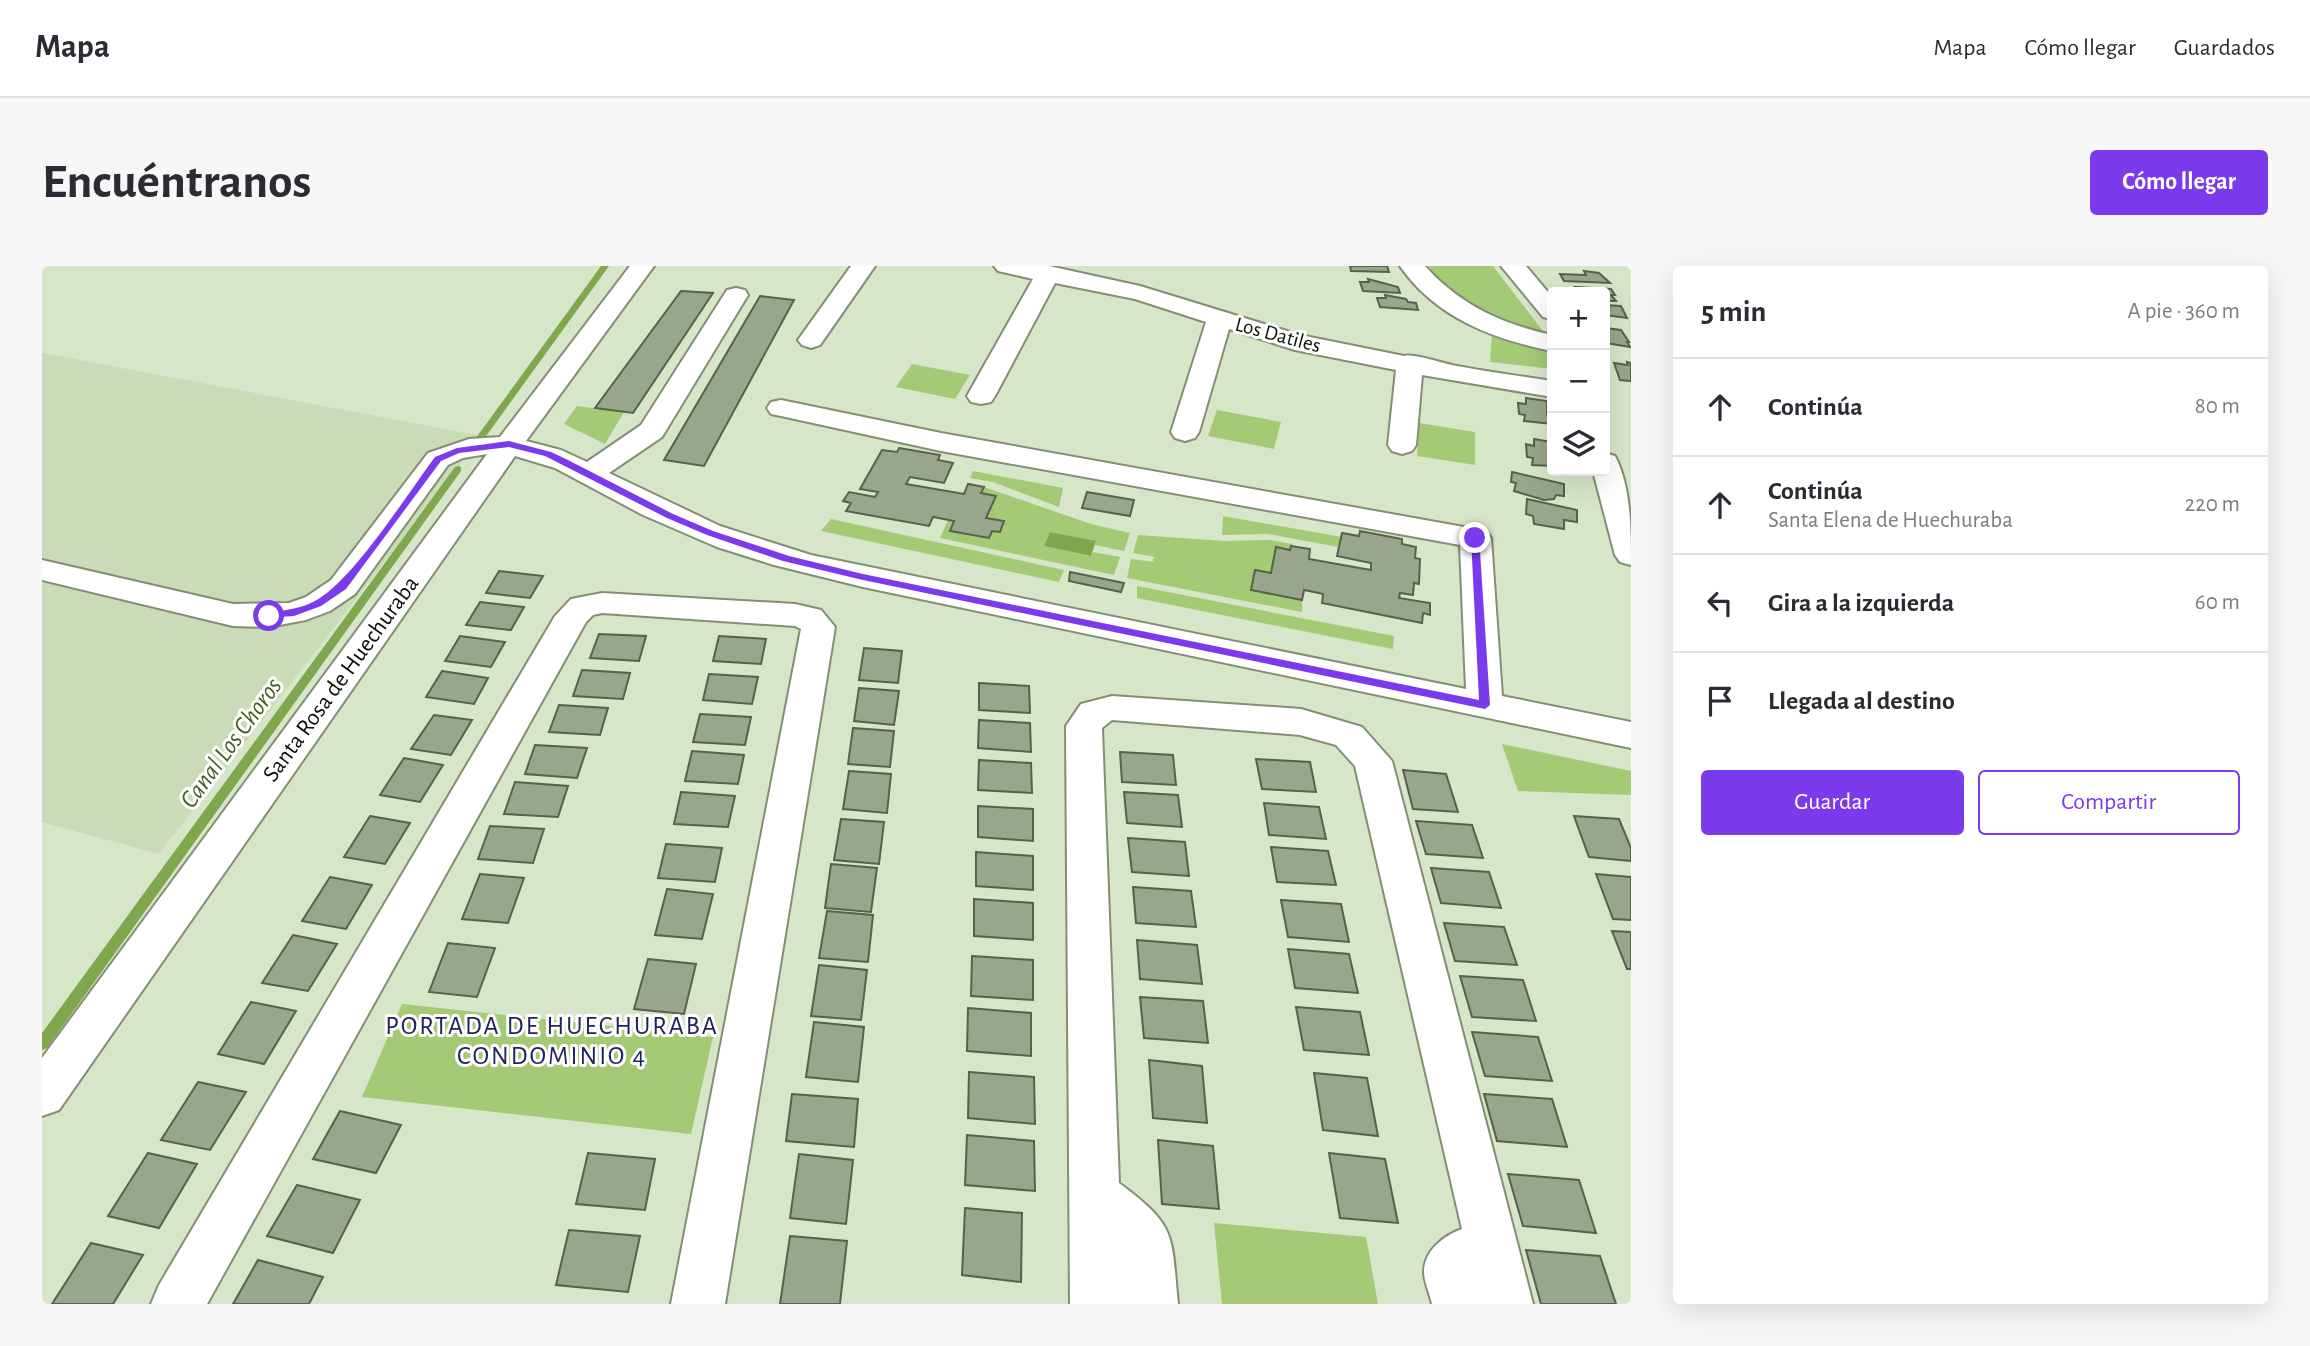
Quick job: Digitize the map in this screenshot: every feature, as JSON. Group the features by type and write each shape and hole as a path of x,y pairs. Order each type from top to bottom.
{"street":[{"name":"Santa Rosa de Huechuraba","path":"42,1095 509,444 642,266"},
{"path":"811,341 863,266"},
{"name":"Los Datiles","path":"1006,266 1140,293 1295,341 1410,362 1461,375 1547,388"},
{"path":"1412,266 1426,284 1456,310 1518,336 1547,342"},
{"path":"1513,266 1547,306"},
{"path":"981,396 1048,273"},
{"path":"588,474 652,431 736,295"},
{"path":"1185,432 1220,318"},
{"path":"1402,445 1410,362 1457,364 1547,378"},
{"path":"781,408 941,442 1475,538 1485,705"},
{"path":"42,570 233,615 269,616 294,613 318,604 343,587 438,459 457,450 509,444 548,454 680,521 786,559 1631,735"},
{"path":"1609,476 1631,555"},
{"path":"178,1304 572,616 583,606 602,603 795,615 809,618 818,627 698,1304"},
{"path":"1097,1304 1084,726 1094,713 1112,708 1301,722 1349,736 1373,761 1506,1304"},
{"path":"1094,1194 1131,1222 1146,1239 1151,1304"},
{"path":"1459,1304 1450,1270 1461,1254 1491,1243"}],"shaded area":[{"path":"1429,266 1493,266 1542,330 1535,332 1513,328 1478,313 1452,295"},
{"path":"1492,333 1547,349 1547,368 1490,362"},
{"path":"42,353 482,436 159,854 42,822"},
{"path":"912,364 970,375 955,399 896,387"},
{"path":"577,406 624,412 605,444 564,424"},
{"path":"1217,410 1281,422 1274,449 1208,436"},
{"path":"1419,423 1475,432 1475,465 1417,456"},
{"path":"973,471 1063,488 1059,507 993,482 970,478"},
{"path":"984,487 1091,524 1130,533 1124,551 1050,532 1044,546 1091,556 1093,552 1120,557 1114,575 940,538 948,520 1000,532 1004,521 986,518 995,496 981,493"},
{"path":"1223,516 1342,537 1341,544 1339,543 1338,547 1268,534 1222,535"},
{"path":"831,519 1064,570 1059,582 821,531"},
{"path":"1050,532 1096,541 1091,556 1044,546"},
{"path":"1138,535 1224,541 1270,540 1292,544 1290,550 1276,547 1271,573 1255,570 1252,589 1302,600 1302,612 1127,578 1131,559 1155,562 1152,560 1155,557 1133,553"},
{"path":"1137,586 1394,636 1393,649 1137,598"},
{"path":"1502,744 1631,771 1631,795 1518,791"},
{"path":"402,1004 713,1037 691,1134 362,1097"},
{"path":"1214,1223 1366,1237 1378,1304 1222,1304"}],"building":[{"path":"1350,266 1387,266 1389,272 1351,271"},
{"path":"1584,271 1599,273 1610,283 1564,281 1560,274 1586,275"},
{"path":"1368,279 1398,287 1400,293 1363,291 1360,282 1369,282"},
{"path":"1610,289 1615,295 1611,295 1616,301 1610,301"},
{"path":"681,291 713,293 633,413 595,408"},
{"path":"1385,295 1416,303 1418,310 1380,307 1377,298 1386,298"},
{"path":"760,296 794,300 704,466 664,460"},
{"path":"1610,305 1621,306 1627,318 1610,316"},
{"path":"1610,329 1621,330 1630,347 1610,344"},
{"path":"1627,362 1631,363 1631,381 1620,380 1614,363 1628,365"},
{"path":"1526,398 1547,401 1547,423 1524,421 1525,415 1519,414 1518,403 1526,404"},
{"path":"1534,439 1547,441 1547,466 1532,465 1533,458 1527,457 1526,444 1534,446"},
{"path":"899,448 940,455 938,460 953,463 944,483 910,477 906,484 964,494 968,484 984,487 981,493 996,496 986,518 1004,521 1000,532 992,531 989,538 950,531 954,521 933,517 929,526 846,511 851,503 843,501 849,492 875,497 878,492 860,489 882,450 897,452"},
{"path":"1512,472 1564,484 1564,496 1556,495 1554,499 1544,500 1514,491 1516,483 1511,482"},
{"path":"1087,492 1134,500 1130,516 1082,508"},
{"path":"1527,499 1577,510 1577,522 1564,520 1564,529 1534,524 1533,516 1526,514"},
{"path":"1360,531 1402,539 1402,544 1416,547 1415,558 1420,559 1419,584 1414,583 1413,595 1400,593 1399,598 1430,603 1430,615 1423,613 1422,623 1322,603 1323,594 1304,590 1302,600 1251,590 1255,570 1271,573 1276,547 1290,550 1291,546 1310,549 1309,559 1371,570 1371,563 1337,556 1342,533 1359,536"},
{"path":"499,571 543,576 530,598 486,593"},
{"path":"1070,572 1124,583 1121,592 1069,581"},
{"path":"480,602 524,607 511,630 466,625"},
{"path":"599,634 646,636 639,661 590,658"},
{"path":"460,636 505,642 491,667 445,661"},
{"path":"719,636 766,639 761,664 713,661"},
{"path":"864,648 902,651 898,683 859,680"},
{"path":"582,670 630,673 623,699 573,696"},
{"path":"442,671 488,678 474,704 426,697"},
{"path":"709,674 758,677 752,704 703,700"},
{"path":"979,683 1029,686 1030,713 979,710"},
{"path":"859,688 899,691 894,725 854,721"},
{"path":"559,705 608,708 600,735 549,732"},
{"path":"700,714 751,717 745,745 693,742"},
{"path":"434,715 472,720 451,755 411,749"},
{"path":"979,720 1030,723 1031,752 978,748"},
{"path":"853,728 894,731 890,767 848,764"},
{"path":"535,745 587,748 577,778 525,774"},
{"path":"692,751 744,755 738,784 685,781"},
{"path":"1120,752 1173,755 1176,785 1122,782"},
{"path":"404,758 443,765 420,802 380,795"},
{"path":"1256,759 1310,762 1316,792 1262,789"},
{"path":"979,760 1031,763 1032,793 978,790"},
{"path":"1403,770 1446,774 1458,812 1413,809"},
{"path":"849,771 891,774 887,813 843,809"},
{"path":"515,782 568,786 558,817 504,814"},
{"path":"681,792 735,796 728,827 674,824"},
{"path":"1124,792 1178,795 1182,827 1127,823"},
{"path":"1264,803 1319,807 1326,839 1269,835"},
{"path":"978,806 1033,809 1033,841 978,837"},
{"path":"370,816 410,823 385,864 344,857"},
{"path":"1574,816 1619,819 1631,848 1631,861 1589,857"},
{"path":"841,819 884,822 879,864 834,860"},
{"path":"1416,821 1472,825 1483,858 1426,854"},
{"path":"490,826 544,829 533,863 478,859"},
{"path":"1128,838 1185,842 1189,876 1132,872"},
{"path":"666,844 722,848 715,882 658,878"},
{"path":"1271,847 1328,851 1336,885 1277,882"},
{"path":"976,852 1033,856 1033,890 976,886"},
{"path":"831,864 877,868 871,912 825,908"},
{"path":"1431,868 1489,872 1501,908 1441,903"},
{"path":"480,874 524,878 508,923 462,919"},
{"path":"1596,874 1631,877 1631,920 1613,919"},
{"path":"330,877 372,885 346,929 302,921"},
{"path":"1133,887 1191,891 1196,927 1136,923"},
{"path":"667,889 713,894 702,939 655,935"},
{"path":"974,899 1033,903 1033,940 974,936"},
{"path":"1281,900 1341,904 1349,942 1288,937"},
{"path":"827,911 873,915 868,962 819,958"},
{"path":"1444,923 1504,927 1517,965 1455,961"},
{"path":"1612,931 1631,932 1631,969 1627,969"},
{"path":"293,935 337,944 308,991 262,983"},
{"path":"1137,940 1197,945 1202,984 1140,979"},
{"path":"448,943 495,948 477,997 429,992"},
{"path":"1288,949 1349,954 1358,993 1295,988"},
{"path":"972,956 1033,960 1033,1000 971,996"},
{"path":"648,959 696,964 684,1014 634,1009"},
{"path":"819,965 867,970 861,1020 811,1016"},
{"path":"1460,976 1523,980 1536,1021 1472,1017"},
{"path":"1140,997 1203,1001 1208,1043 1144,1038"},
{"path":"251,1002 296,1011 264,1064 218,1054"},
{"path":"1296,1007 1360,1012 1369,1055 1304,1050"},
{"path":"968,1008 1031,1013 1031,1056 967,1051"},
{"path":"814,1022 864,1027 858,1082 806,1077"},
{"path":"1472,1032 1538,1037 1552,1081 1485,1076"},
{"path":"1149,1060 1202,1066 1207,1123 1153,1118"},
{"path":"969,1072 1034,1077 1035,1124 968,1118"},
{"path":"1314,1073 1367,1078 1378,1136 1323,1130"},
{"path":"198,1082 246,1092 210,1150 161,1140"},
{"path":"792,1094 858,1099 854,1147 786,1141"},
{"path":"1484,1094 1552,1099 1567,1147 1497,1141"},
{"path":"340,1111 401,1125 376,1173 313,1159"},
{"path":"967,1135 1034,1141 1035,1191 965,1185"},
{"path":"1158,1140 1213,1146 1219,1209 1162,1204"},
{"path":"148,1153 197,1164 159,1228 108,1216"},
{"path":"588,1153 655,1159 645,1210 576,1204"},
{"path":"1329,1153 1385,1159 1398,1223 1340,1218"},
{"path":"799,1154 853,1160 846,1224 790,1218"},
{"path":"1508,1174 1579,1180 1596,1233 1523,1226"},
{"path":"297,1185 360,1200 333,1253 267,1236"},
{"path":"965,1208 1022,1213 1021,1282 962,1275"},
{"path":"569,1230 640,1236 628,1292 556,1285"},
{"path":"790,1236 847,1241 840,1304 780,1304"},
{"path":"91,1243 143,1255 113,1304 52,1304"},
{"path":"1526,1250 1600,1256 1616,1304 1541,1304"},
{"path":"258,1260 323,1277 309,1304 233,1304"}],"waterway":[{"name":"Canal Los Choros","path":"476,444 605,266"},
{"name":"Canal Los Choros","path":"42,1044 458,469"}],"district":[{"name":"PORTADA DE HUECHURABA CONDOMINIO 4","path":"552,1041"}],"route":[{"path":"269,616 294,613 318,604 343,587 438,459 457,450 509,444 548,454 670,516 747,547 786,559 1485,705 1475,538"}]}
